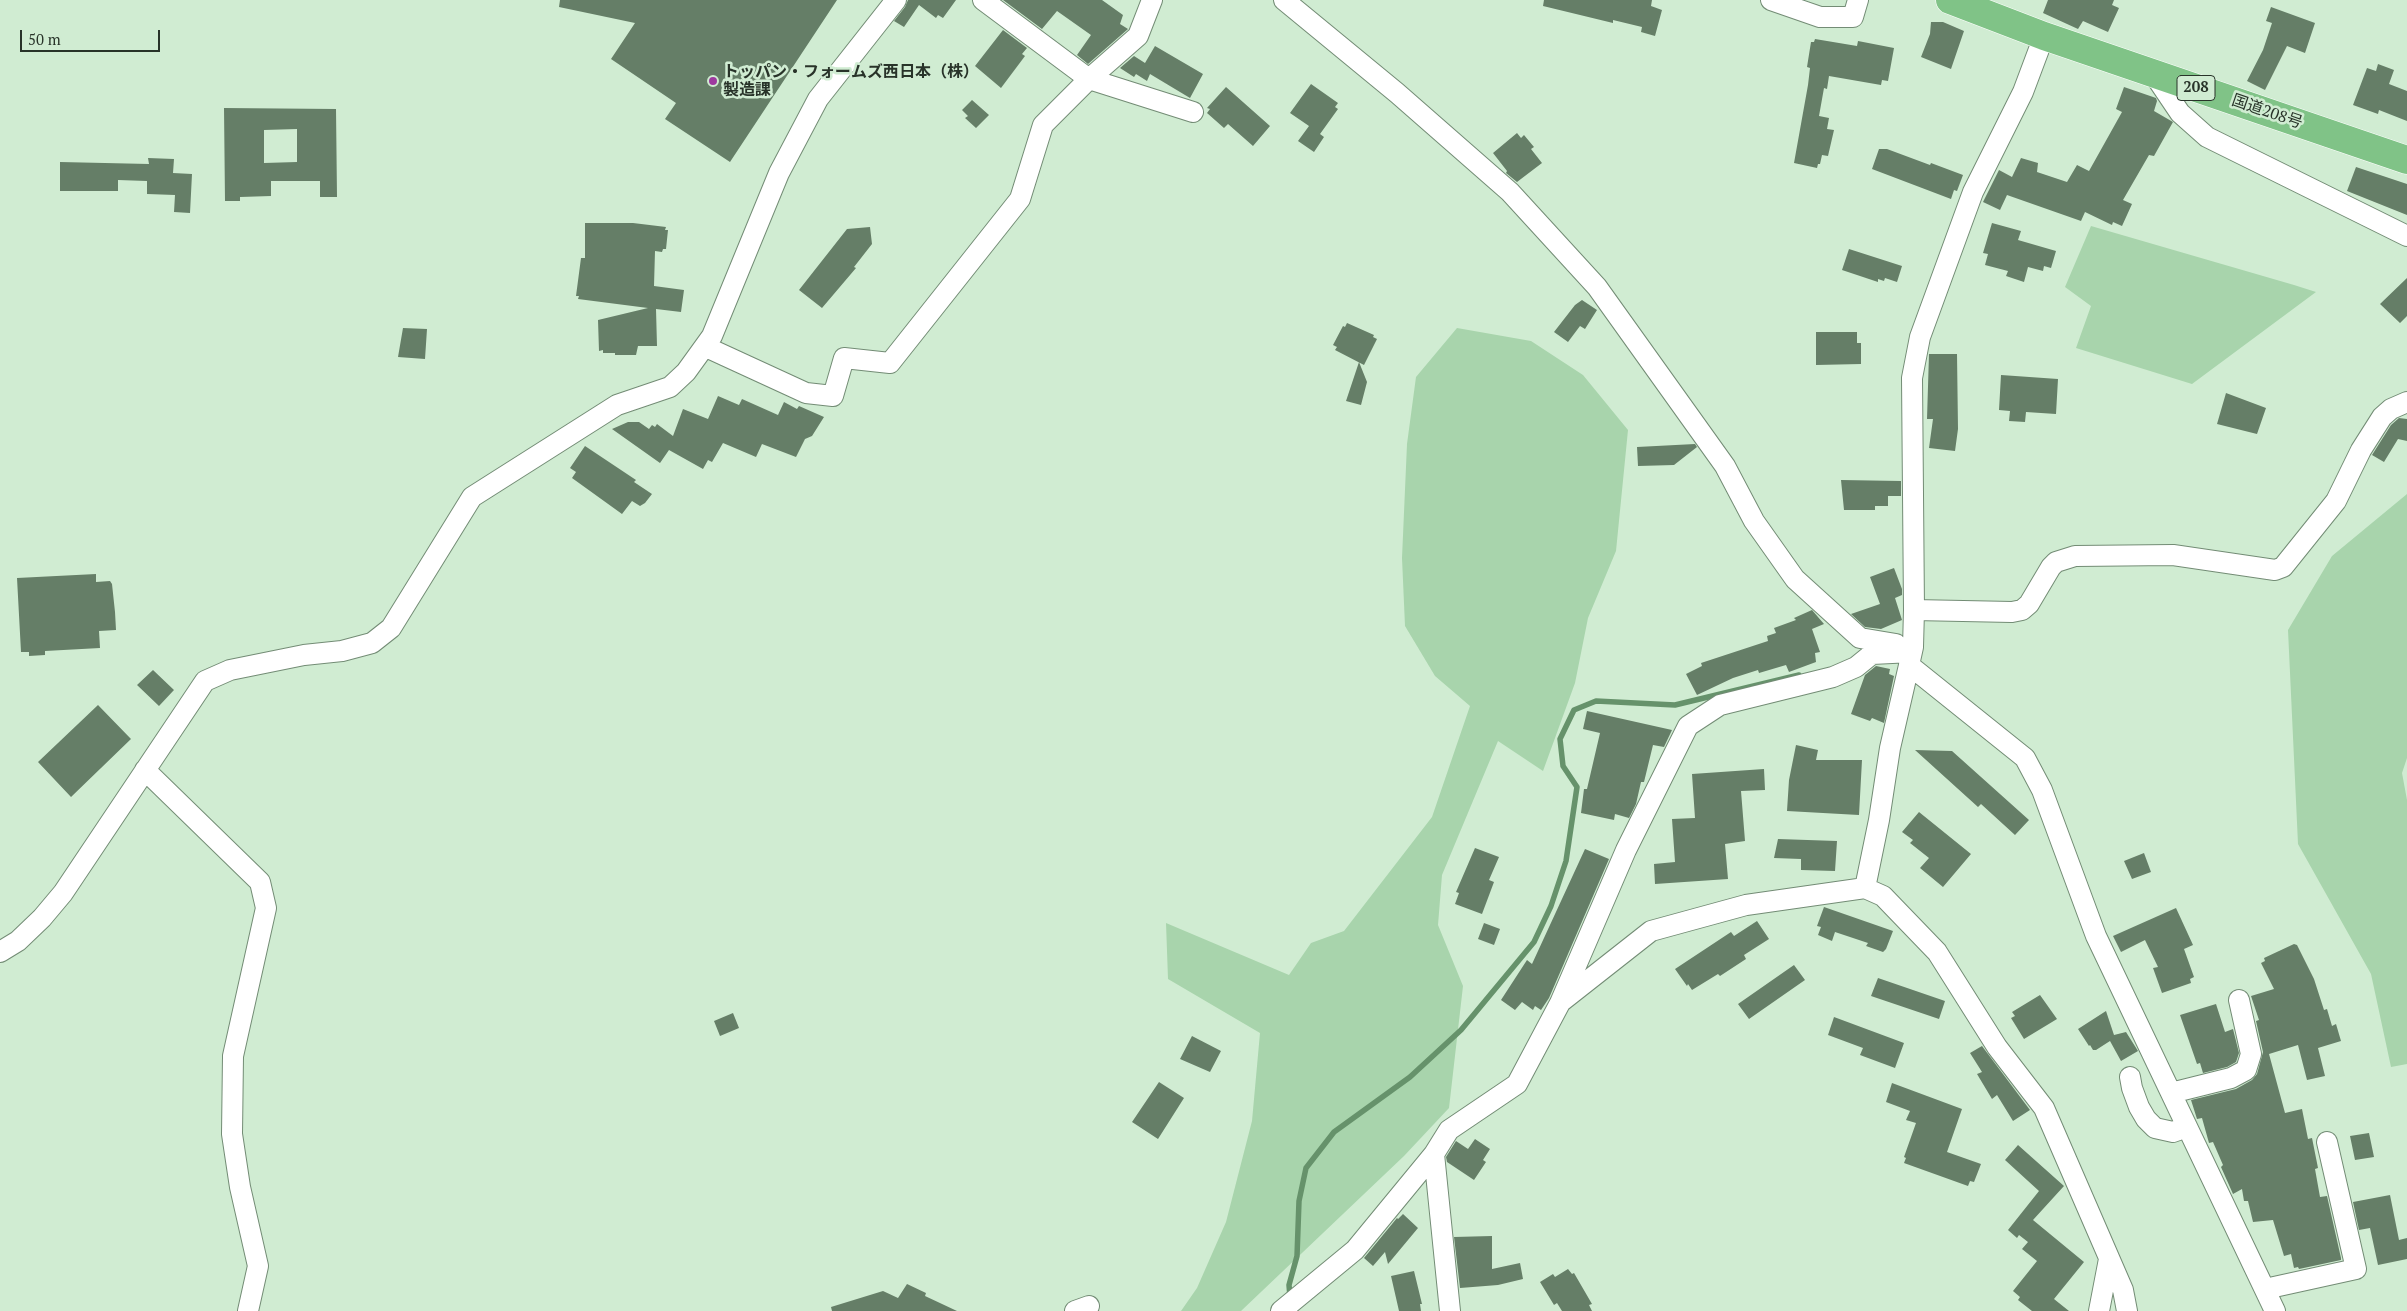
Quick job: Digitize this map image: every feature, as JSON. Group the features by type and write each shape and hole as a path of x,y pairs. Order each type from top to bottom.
{"highway":[{"name":"国道208号","path":"1929,0 1991,7"},
{"name":"国道208号","path":"1950,0 1991,7 2044,36 2407,160"}],"street":[{"path":"0,952 18,941 42,918 63,893 205,681 230,670 304,655 342,651 372,643 391,628 472,497 617,405 670,387 686,372 706,347 779,173 818,98 896,0"},
{"path":"983,0 1089,80 1193,112"},
{"path":"706,347 806,393 834,396 844,358 890,363 1020,198 1043,125 1138,36 1152,0"},
{"path":"1284,0 1397,93 1510,192 1597,287 1724,466 1754,521 1795,579 1860,638 1911,653"},
{"path":"1771,0 1820,17 1853,17 1858,0"},
{"path":"2044,36 2023,92 1973,192 1920,337 1912,378 1914,610 1909,665 2025,758 2042,790 2096,936 2275,1311"},
{"path":"2153,73 2180,113 2206,137 2407,236"},
{"path":"1914,610 2012,612 2022,610 2029,604 2051,566 2056,562 2075,556 2173,555 2276,570 2283,567 2336,501 2361,450 2382,417 2391,409 2407,402"},
{"path":"1865,888 1879,820 1890,748 1911,653"},
{"path":"1281,1311 1355,1250 1434,1154 1449,1130 1517,1084 1560,1002 1626,850 1688,726 1720,704 1833,677 1856,667 1872,654 1911,653"},
{"path":"145,770 260,882 266,908 233,1056 232,1134 240,1187 258,1266 248,1311"},
{"path":"1560,1002 1651,931 1746,905 1865,888 1883,896 1938,952 1997,1047 2044,1108 2124,1290 2127,1311"},
{"path":"2171,1093 2231,1078 2246,1070 2251,1054 2239,1000"},
{"path":"2130,1077 2139,1107 2146,1119 2155,1128 2173,1132 2187,1127"},
{"path":"2265,1289 2356,1269 2327,1142"},
{"path":"1434,1154 1450,1311"},
{"path":"2099,1311 2109,1258"}],"green space":[{"path":"2091,226 2316,292 2192,384 2076,348 2091,306 2065,287"},
{"path":"1457,328 1531,341 1583,375 1628,430 1616,551 1588,618 1575,683 1543,771 1498,741 1442,875 1438,925 1463,986 1449,1108 1404,1156 1241,1311 1181,1311 1197,1288 1226,1222 1252,1121 1260,1033 1168,979 1166,923 1289,975 1311,943 1344,931 1432,817 1470,706 1435,676 1405,626 1402,558 1407,444 1416,377"},
{"path":"2407,494 2407,758 2402,773 2407,800 2407,1064 2391,1067 2371,974 2298,844 2288,630 2332,556"}],"building":[{"name":"トッパン・フォームズ西日本（株） 製造課","path":"560,0 837,0 730,162 665,119 676,103 611,59 635,23 559,7"},
{"path":"908,0 956,0 943,18 938,15 936,18 919,5 904,27 894,21"},
{"path":"1003,0 1102,0 1123,15 1120,24 1128,29 1088,64 1077,55 1091,35 1057,11 1042,29"},
{"path":"1544,0 1652,0 1651,6 1662,10 1655,36 1641,32 1642,27 1613,20 1613,23 1543,6"},
{"path":"2048,0 2114,0 2112,5 2119,8 2108,32 2083,21 2078,29 2043,13"},
{"path":"2271,7 2315,23 2305,53 2287,46 2265,90 2247,81 2263,50 2272,23 2266,21"},
{"path":"1931,22 1943,22 1964,31 1951,69 1921,57 1930,34"},
{"path":"1003,30 1027,48 1022,54 1025,56 1001,88 975,66"},
{"path":"1815,39 1857,46 1858,41 1894,48 1888,81 1882,80 1881,85 1829,76 1827,89 1824,88 1819,116 1829,118 1827,129 1834,130 1828,156 1822,155 1817,168 1794,163 1808,85 1810,68 1807,67 1811,42 1814,42"},
{"path":"1155,46 1203,74 1190,98 1150,74 1147,81 1136,74 1134,77 1120,68 1134,56 1145,63"},
{"path":"2378,64 2394,70 2389,84 2407,91 2407,121 2379,110 2378,114 2353,105 2367,68 2376,71"},
{"path":"1311,84 1338,103 1335,107 1338,109 1320,134 1324,137 1314,152 1298,141 1309,126 1290,113"},
{"path":"1226,87 1270,126 1253,146 1228,124 1224,128 1207,113 1210,109 1207,108"},
{"path":"2124,87 2156,98 2154,111 2173,122 2154,156 2149,155 2123,200 2132,204 2122,226 2113,222 2112,225 2085,212 2081,221 2007,195 2000,210 1983,202 1999,170 2012,177 2021,158 2038,163 2037,172 2067,182 2077,165 2089,171 2122,112 2116,109"},
{"path":"972,100 989,115 976,128 965,118 968,116 962,110"},
{"path":"224,108 336,109 337,197 320,197 320,181 271,181 271,196 240,197 240,201 225,201","holes":["297,129 297,162 264,163 264,130"]},
{"path":"1517,133 1521,138 1524,135 1534,147 1531,149 1542,163 1517,182 1506,173 1507,171 1493,153"},
{"path":"1879,149 1887,149 1963,175 1957,191 1954,190 1951,199 1872,169"},
{"path":"148,158 174,159 173,173 192,174 190,213 174,212 175,195 147,194 147,181 118,180 118,191 60,191 60,162 149,164"},
{"path":"2356,167 2407,184 2407,215 2347,191"},
{"path":"585,223 633,223 666,227 665,230 668,230 666,249 663,249 662,252 655,251 654,286 684,290 681,312 656,309 657,346 638,346 636,355 615,355 615,353 603,353 603,350 599,351 598,320 648,308 578,299 579,296 576,296 581,258 585,258"},
{"path":"1992,223 2021,231 2018,240 2056,251 2051,268 2044,266 2043,271 2028,267 2024,282 2006,276 2008,271 1985,265 1988,254 1983,253"},
{"path":"870,227 872,244 854,267 856,268 822,308 799,290 847,229"},
{"path":"1849,249 1902,266 1897,282 1885,278 1884,281 1878,279 1878,282 1842,270"},
{"path":"2407,278 2407,316 2400,323 2380,304"},
{"path":"1582,300 1597,310 1585,329 1580,326 1568,342 1554,332 1575,305"},
{"path":"1347,323 1374,335 1373,337 1377,339 1364,365 1335,350 1337,347 1333,345 1343,326 1345,327"},
{"path":"403,328 427,329 425,359 398,357"},
{"path":"1816,332 1857,332 1857,343 1861,343 1861,364 1816,365"},
{"path":"1929,354 1957,354 1958,429 1955,451 1929,448 1933,419 1927,419"},
{"path":"1359,362 1367,382 1361,405 1346,401"},
{"path":"2001,375 2058,379 2056,414 2026,412 2025,422 2009,421 2010,411 1999,410"},
{"path":"2226,393 2266,408 2257,434 2217,424"},
{"path":"718,396 739,405 742,399 778,415 784,402 797,409 799,406 824,417 812,436 805,439 796,457 762,444 756,457 723,443 712,462 708,460 703,469 669,450 660,463 612,429 628,422 639,422 649,429 652,425 655,427 657,424 673,436 683,409 708,419"},
{"path":"2399,418 2407,419 2407,441 2398,439 2384,462 2372,455 2391,425"},
{"path":"1695,444 1697,447 1674,465 1638,466 1637,447"},
{"path":"585,446 636,480 634,482 652,494 645,503 640,506 632,501 622,514 572,478 576,472 570,468"},
{"path":"1841,480 1901,481 1901,496 1888,496 1888,506 1875,506 1875,510 1844,510"},
{"path":"1894,568 1902,589 1902,595 1895,598 1902,620 1881,629 1865,627 1851,614 1880,604 1870,577"},
{"path":"96,574 96,582 110,581 112,584 116,630 99,631 100,648 45,651 45,655 29,656 29,652 21,652 17,578"},
{"path":"1812,610 1824,624 1812,629 1820,652 1815,653 1816,662 1789,672 1786,665 1759,673 1758,670 1733,678 1697,695 1686,674 1702,666 1701,663 1768,641 1767,636 1776,633 1774,628 1796,620 1794,618"},
{"path":"1876,666 1890,669 1889,674 1894,676 1884,723 1872,718 1870,721 1851,714 1865,675"},
{"path":"153,670 174,690 159,706 137,685"},
{"path":"98,705 131,739 71,797 38,762"},
{"path":"1587,711 1672,730 1664,747 1653,745 1644,782 1641,782 1636,804 1629,818 1615,814 1614,820 1581,813 1584,789 1587,789 1600,733 1583,729"},
{"path":"1796,745 1818,750 1816,760 1862,760 1859,815 1787,811 1789,780"},
{"path":"1915,750 1952,751 2029,820 2015,835 1981,804 1978,807"},
{"path":"1764,769 1765,790 1741,791 1745,841 1725,844 1728,879 1655,884 1654,864 1675,862 1672,819 1695,818 1692,774"},
{"path":"1919,812 1971,854 1943,887 1920,868 1929,858 1910,843 1913,840 1902,832"},
{"path":"1778,839 1837,841 1835,871 1801,870 1801,859 1774,858"},
{"path":"1475,848 1499,857 1489,880 1494,882 1482,914 1455,904 1459,893 1456,892"},
{"path":"1585,849 1609,859 1549,998 1541,1010 1535,1006 1533,1010 1522,1002 1515,1010 1501,1000 1527,960 1532,964"},
{"path":"2144,853 2151,872 2132,879 2124,861"},
{"path":"1824,907 1893,931 1886,949 1883,952 1866,946 1868,943 1835,932 1832,941 1818,935 1821,927 1817,926"},
{"path":"2176,908 2193,945 2184,949 2194,977 2190,979 2191,983 2162,993 2153,968 2158,967 2145,940 2121,952 2113,936"},
{"path":"1757,921 1769,939 1744,955 1746,959 1720,976 1718,974 1692,990 1688,984 1687,986 1675,969 1731,932 1734,936"},
{"path":"1484,923 1500,929 1494,945 1478,939"},
{"path":"2294,944 2297,945 2314,979 2324,1010 2327,1009 2332,1026 2336,1024 2341,1041 2318,1048 2325,1076 2307,1080 2298,1045 2269,1054 2285,1113 2302,1109 2308,1139 2312,1138 2318,1168 2315,1169 2320,1197 2327,1196 2341,1258 2341,1260 2299,1269 2298,1267 2294,1268 2291,1254 2284,1256 2273,1220 2253,1222 2248,1201 2244,1201 2242,1189 2233,1194 2221,1167 2223,1165 2213,1142 2209,1143 2202,1118 2197,1119 2191,1100 2236,1089 2252,1080 2257,1074 2263,1052 2256,1021 2259,1020 2251,996 2274,989 2261,963 2265,961 2264,958"},
{"path":"1794,965 1805,980 1749,1019 1738,1004"},
{"path":"1878,978 1945,1001 1939,1019 1871,996"},
{"path":"2040,995 2057,1019 2024,1039 2011,1018 2015,1016 2012,1012"},
{"path":"2216,1004 2225,1032 2233,1029 2239,1053 2236,1062 2227,1067 2203,1073 2200,1063 2197,1064 2180,1015"},
{"path":"2106,1011 2114,1035 2126,1032 2138,1051 2121,1061 2110,1041 2093,1050 2078,1029"},
{"path":"733,1013 739,1028 720,1036 714,1021"},
{"path":"1834,1017 1904,1043 1895,1068 1860,1055 1863,1048 1828,1035"},
{"path":"1192,1036 1221,1051 1210,1072 1180,1059"},
{"path":"1982,1046 2030,1110 2013,1121 1997,1095 1992,1099 1977,1074 1982,1072 1970,1053"},
{"path":"1159,1082 1184,1098 1158,1139 1132,1122"},
{"path":"1892,1083 1962,1109 1947,1152 1981,1164 1974,1182 1970,1181 1968,1186 1904,1163 1906,1158 1904,1157 1916,1123 1906,1120 1910,1111 1886,1102"},
{"path":"2369,1133 2374,1157 2355,1160 2350,1136"},
{"path":"1475,1139 1490,1149 1483,1160 1486,1162 1474,1180 1447,1162 1446,1157 1456,1141 1468,1149"},
{"path":"2018,1145 2064,1186 2033,1220 2084,1262 2054,1299 2069,1311 2032,1311 2018,1300 2020,1297 2013,1291 2037,1261 2022,1249 2028,1242 2019,1235 2017,1238 2008,1230 2039,1191 2005,1160"},
{"path":"2390,1195 2399,1240 2407,1238 2407,1259 2378,1265 2370,1228 2359,1230 2353,1202"},
{"path":"1403,1214 1418,1228 1388,1264 1385,1252 1373,1266 1364,1258 1397,1218"},
{"path":"1492,1236 1492,1269 1520,1263 1523,1279 1498,1285 1460,1288 1454,1237"},
{"path":"1568,1269 1572,1274 1574,1273 1592,1304 1589,1305 1592,1311 1562,1311 1557,1303 1554,1305 1540,1282 1553,1274 1555,1277"},
{"path":"1414,1271 1422,1304 1420,1304 1421,1311 1399,1311 1391,1276"},
{"path":"907,1284 926,1293 925,1296 957,1311 832,1311 831,1307 883,1291 898,1298"}],"waterway":[{"path":"1290,1297 1289,1285 1297,1256 1299,1201 1306,1168 1334,1132 1410,1077 1461,1030 1534,942 1551,906 1566,861 1577,787 1563,766 1560,739 1574,710 1596,701 1675,705 1799,675"}],"place":[{"name":"トッパン・フォームズ西日本（株） 製造課","path":"713,81"}]}
